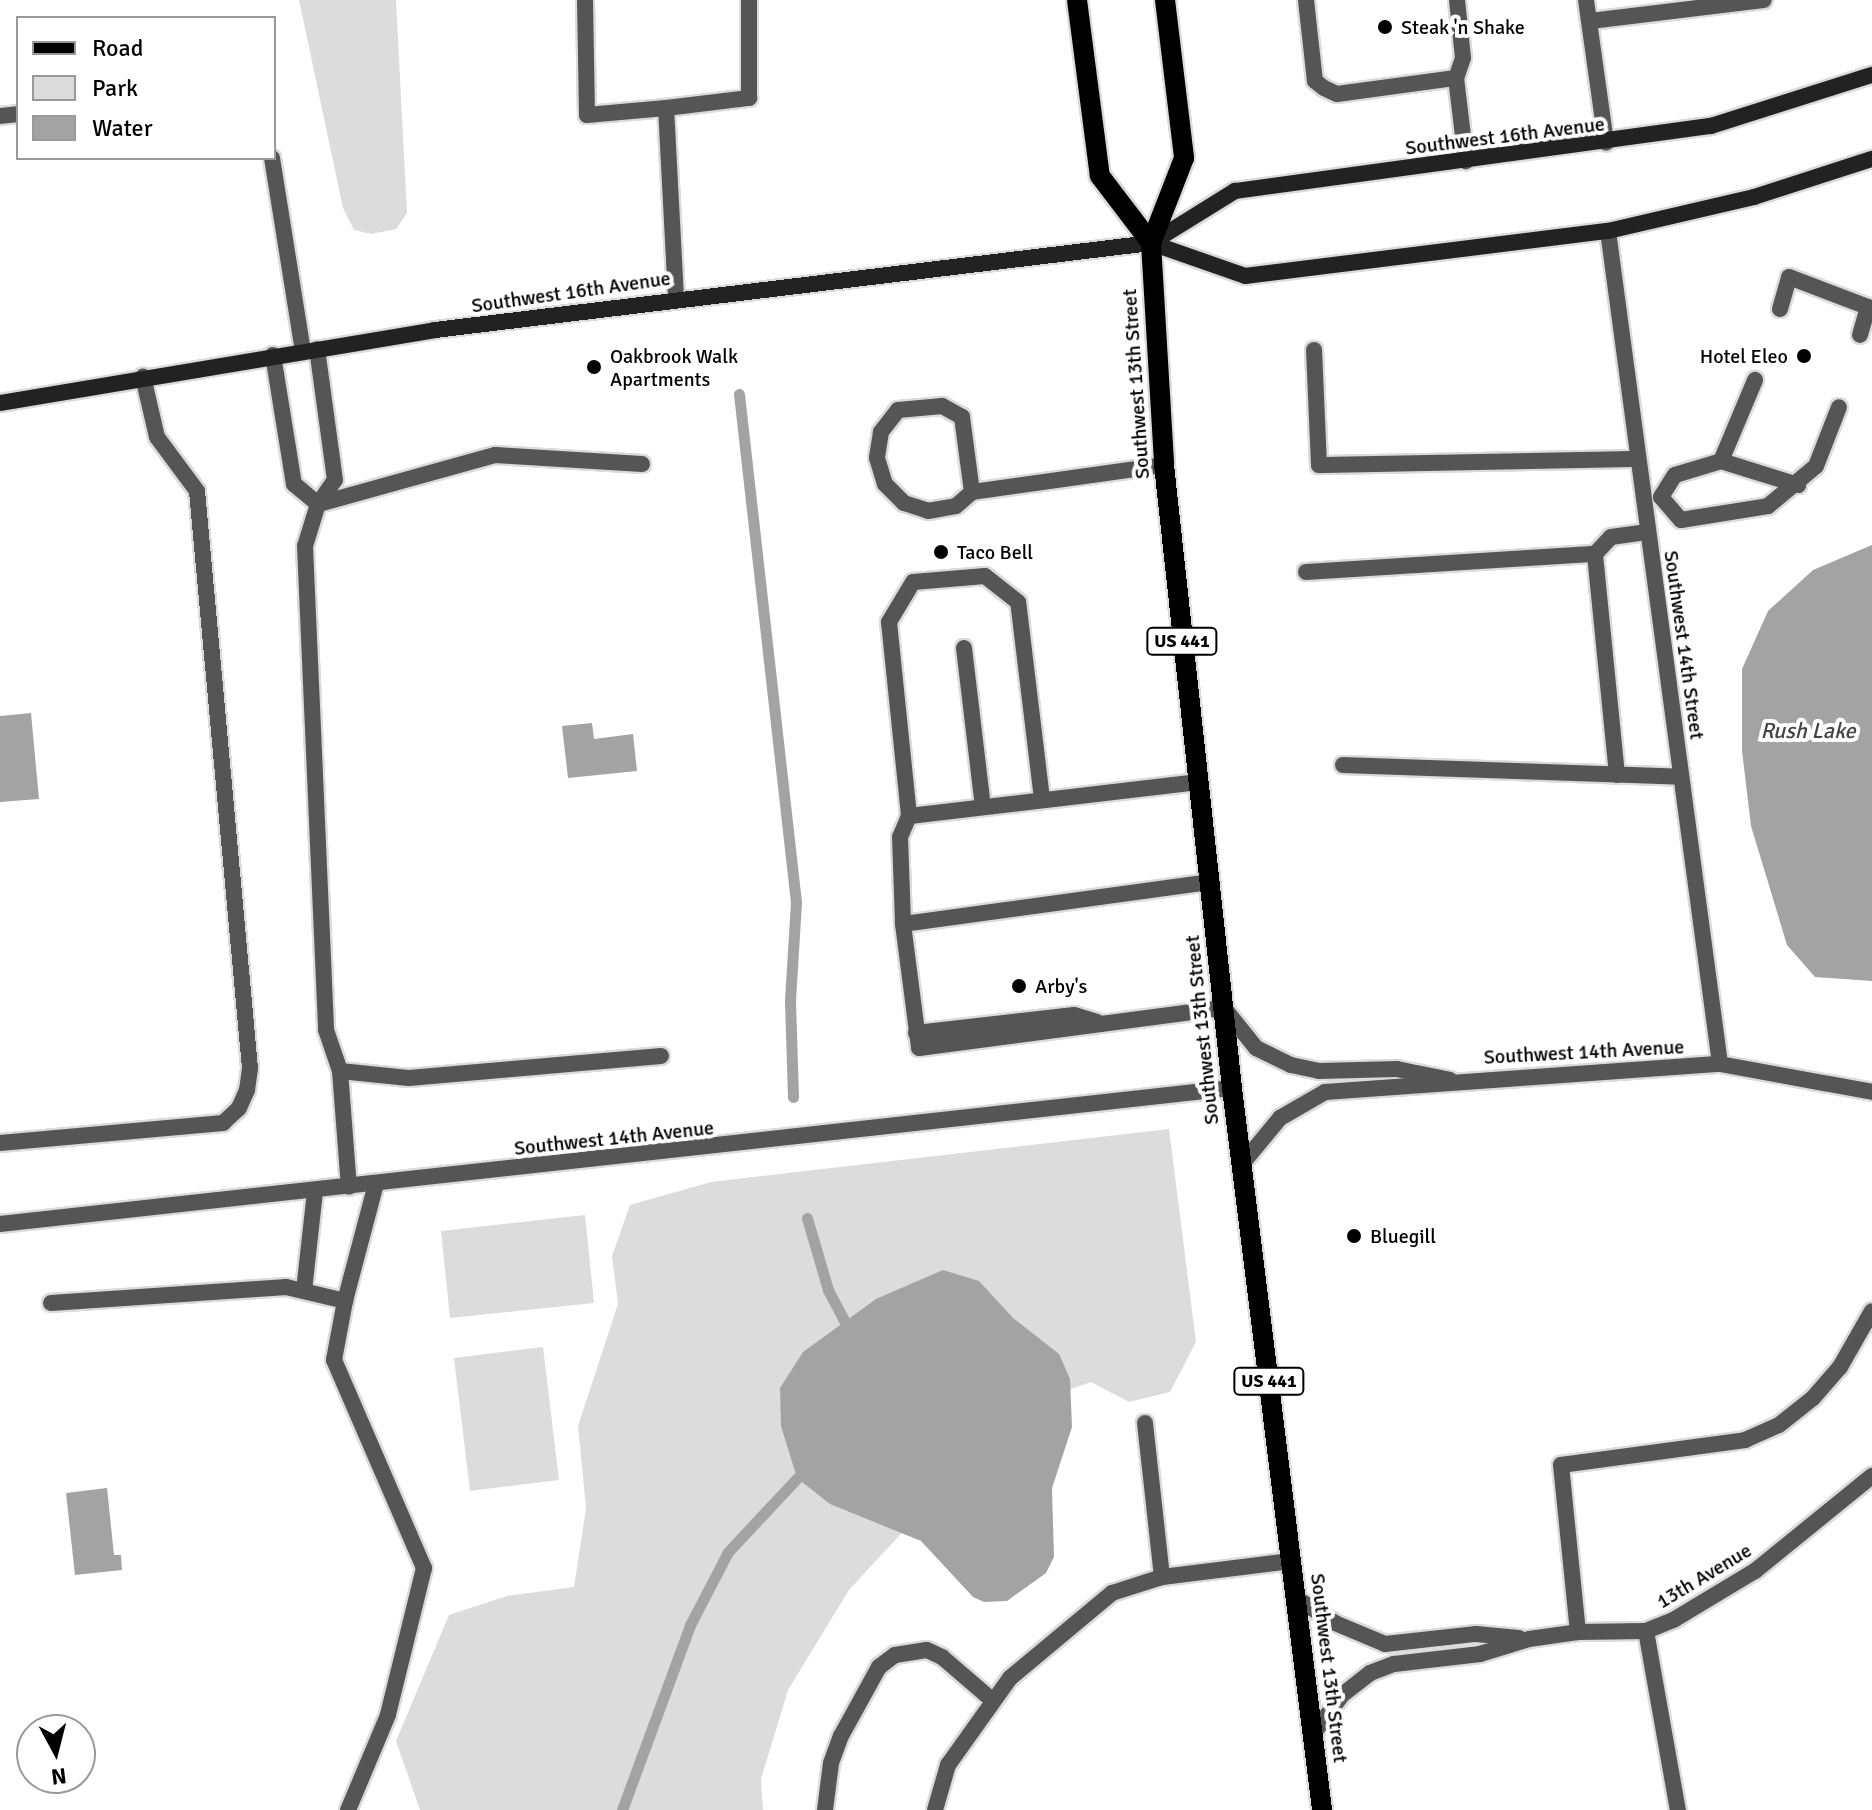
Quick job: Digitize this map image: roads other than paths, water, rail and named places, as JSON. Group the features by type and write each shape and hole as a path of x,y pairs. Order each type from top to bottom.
{"main road":[{"path":"1077,0 1100,176 1151,243"},
{"name":"Southwest 13th Street","path":"1165,0 1184,158 1151,243 1164,465 1232,1088 1322,1810"},
{"name":"Southwest 16th Avenue","path":"0,403 273,355 676,298 1151,243 1235,191 1606,143 1711,126 1872,75"},
{"name":"Southwest 16th Avenue","path":"1151,243 1245,276 1608,231 1754,197 1872,159"}],"street":[{"path":"585,0 587,115 749,98 749,0"},
{"path":"1306,0 1315,81 1324,88 1337,94 1456,78"},
{"path":"1457,0 1463,58 1456,78 1466,161"},
{"path":"1586,0 1606,143"},
{"path":"1590,21 1756,0"},
{"path":"666,108 676,298"},
{"path":"272,160 335,480 318,504 305,546 326,1030 340,1071 349,1187"},
{"name":"Southwest 14th Street","path":"1608,231 1720,1064"},
{"path":"1780,309 1789,277 1868,307 1860,335"},
{"path":"1314,350 1319,465 1638,459"},
{"path":"273,355 294,484 318,504"},
{"path":"0,1143 223,1123 239,1108 247,1090 250,1068 197,491 157,437 143,377"},
{"path":"1721,461 1755,380"},
{"path":"972,492 962,417 942,406 898,410 881,432 877,458 885,484 904,503 928,511 956,506 972,492 1164,465"},
{"path":"1661,497 1681,520 1768,506 1798,485 1816,466 1839,407"},
{"path":"318,504 495,455 642,464"},
{"path":"1661,497 1675,475 1721,461 1798,485"},
{"path":"1644,499 1661,497"},
{"path":"1306,572 1595,554 1611,537 1648,532"},
{"path":"1595,554 1617,775"},
{"path":"1042,799 1018,602 985,576 913,582 889,622 909,816 900,837 903,924 919,1048 1224,1008"},
{"path":"964,648 983,807"},
{"path":"1343,765 1681,777"},
{"path":"909,816 1197,782"},
{"path":"903,924 1210,882"},
{"name":"Southwest 14th Avenue","path":"1224,1008 1256,1048 1291,1065 1319,1071 1397,1069 1450,1080"},
{"path":"340,1071 409,1078 661,1056"},
{"name":"Southwest 14th Avenue","path":"1242,1164 1280,1118 1313,1097 1450,1080 1720,1064 1872,1092"},
{"name":"Southwest 14th Avenue","path":"0,1224 1232,1088"},
{"path":"348,1810 388,1715 424,1568 334,1360 345,1301 376,1184"},
{"path":"304,1291 315,1191"},
{"path":"51,1303 286,1287 345,1301"},
{"path":"1578,1632 1561,1465 1745,1440 1779,1425 1840,1367 1872,1311"},
{"path":"1145,1423 1162,1577"},
{"name":"13th Avenue","path":"1313,1734 1342,1695 1370,1673 1394,1664 1480,1654 1529,1639 1578,1632 1646,1631 1755,1571 1872,1476"},
{"path":"935,1810 948,1765 992,1700 1044,1645 1112,1593 1162,1577 1291,1561"},
{"name":"13th Avenue","path":"1296,1598 1335,1623 1385,1644 1476,1634 1529,1639"},
{"path":"1646,1631 1678,1810"},
{"path":"825,1810 831,1763 841,1736 879,1667 895,1655 927,1650 992,1700"}],"water":[{"name":"Rush Lake","path":"1872,545 1872,981 1815,977 1787,945 1751,826 1742,751 1742,669 1768,611 1813,570"},
{"path":"31,713 39,799 0,802 0,716"},
{"path":"592,723 594,739 633,734 637,771 568,778 562,726"},
{"path":"943,1270 979,1281 1013,1318 1059,1354 1070,1379 1072,1427 1052,1488 1054,1557 1046,1573 1007,1601 984,1602 973,1597 921,1541 830,1504 797,1478 781,1426 780,1388 803,1352 876,1299"},
{"path":"107,1488 114,1555 121,1555 122,1570 75,1575 66,1493"}],"waterway":[{"path":"739,394 796,902 790,1001 793,1097"},
{"path":"807,1218 828,1290 846,1324"},
{"path":"622,1810 690,1625 728,1552 797,1478"}],"place":[{"name":"Steak 'n Shake","path":"1385,27"},
{"name":"Hotel Eleo","path":"1804,356"},
{"name":"Oakbrook Walk Apartments","path":"594,367"},
{"name":"Taco Bell","path":"941,552"},
{"name":"Arby's","path":"1019,986"},
{"name":"Bluegill","path":"1354,1236"}]}
